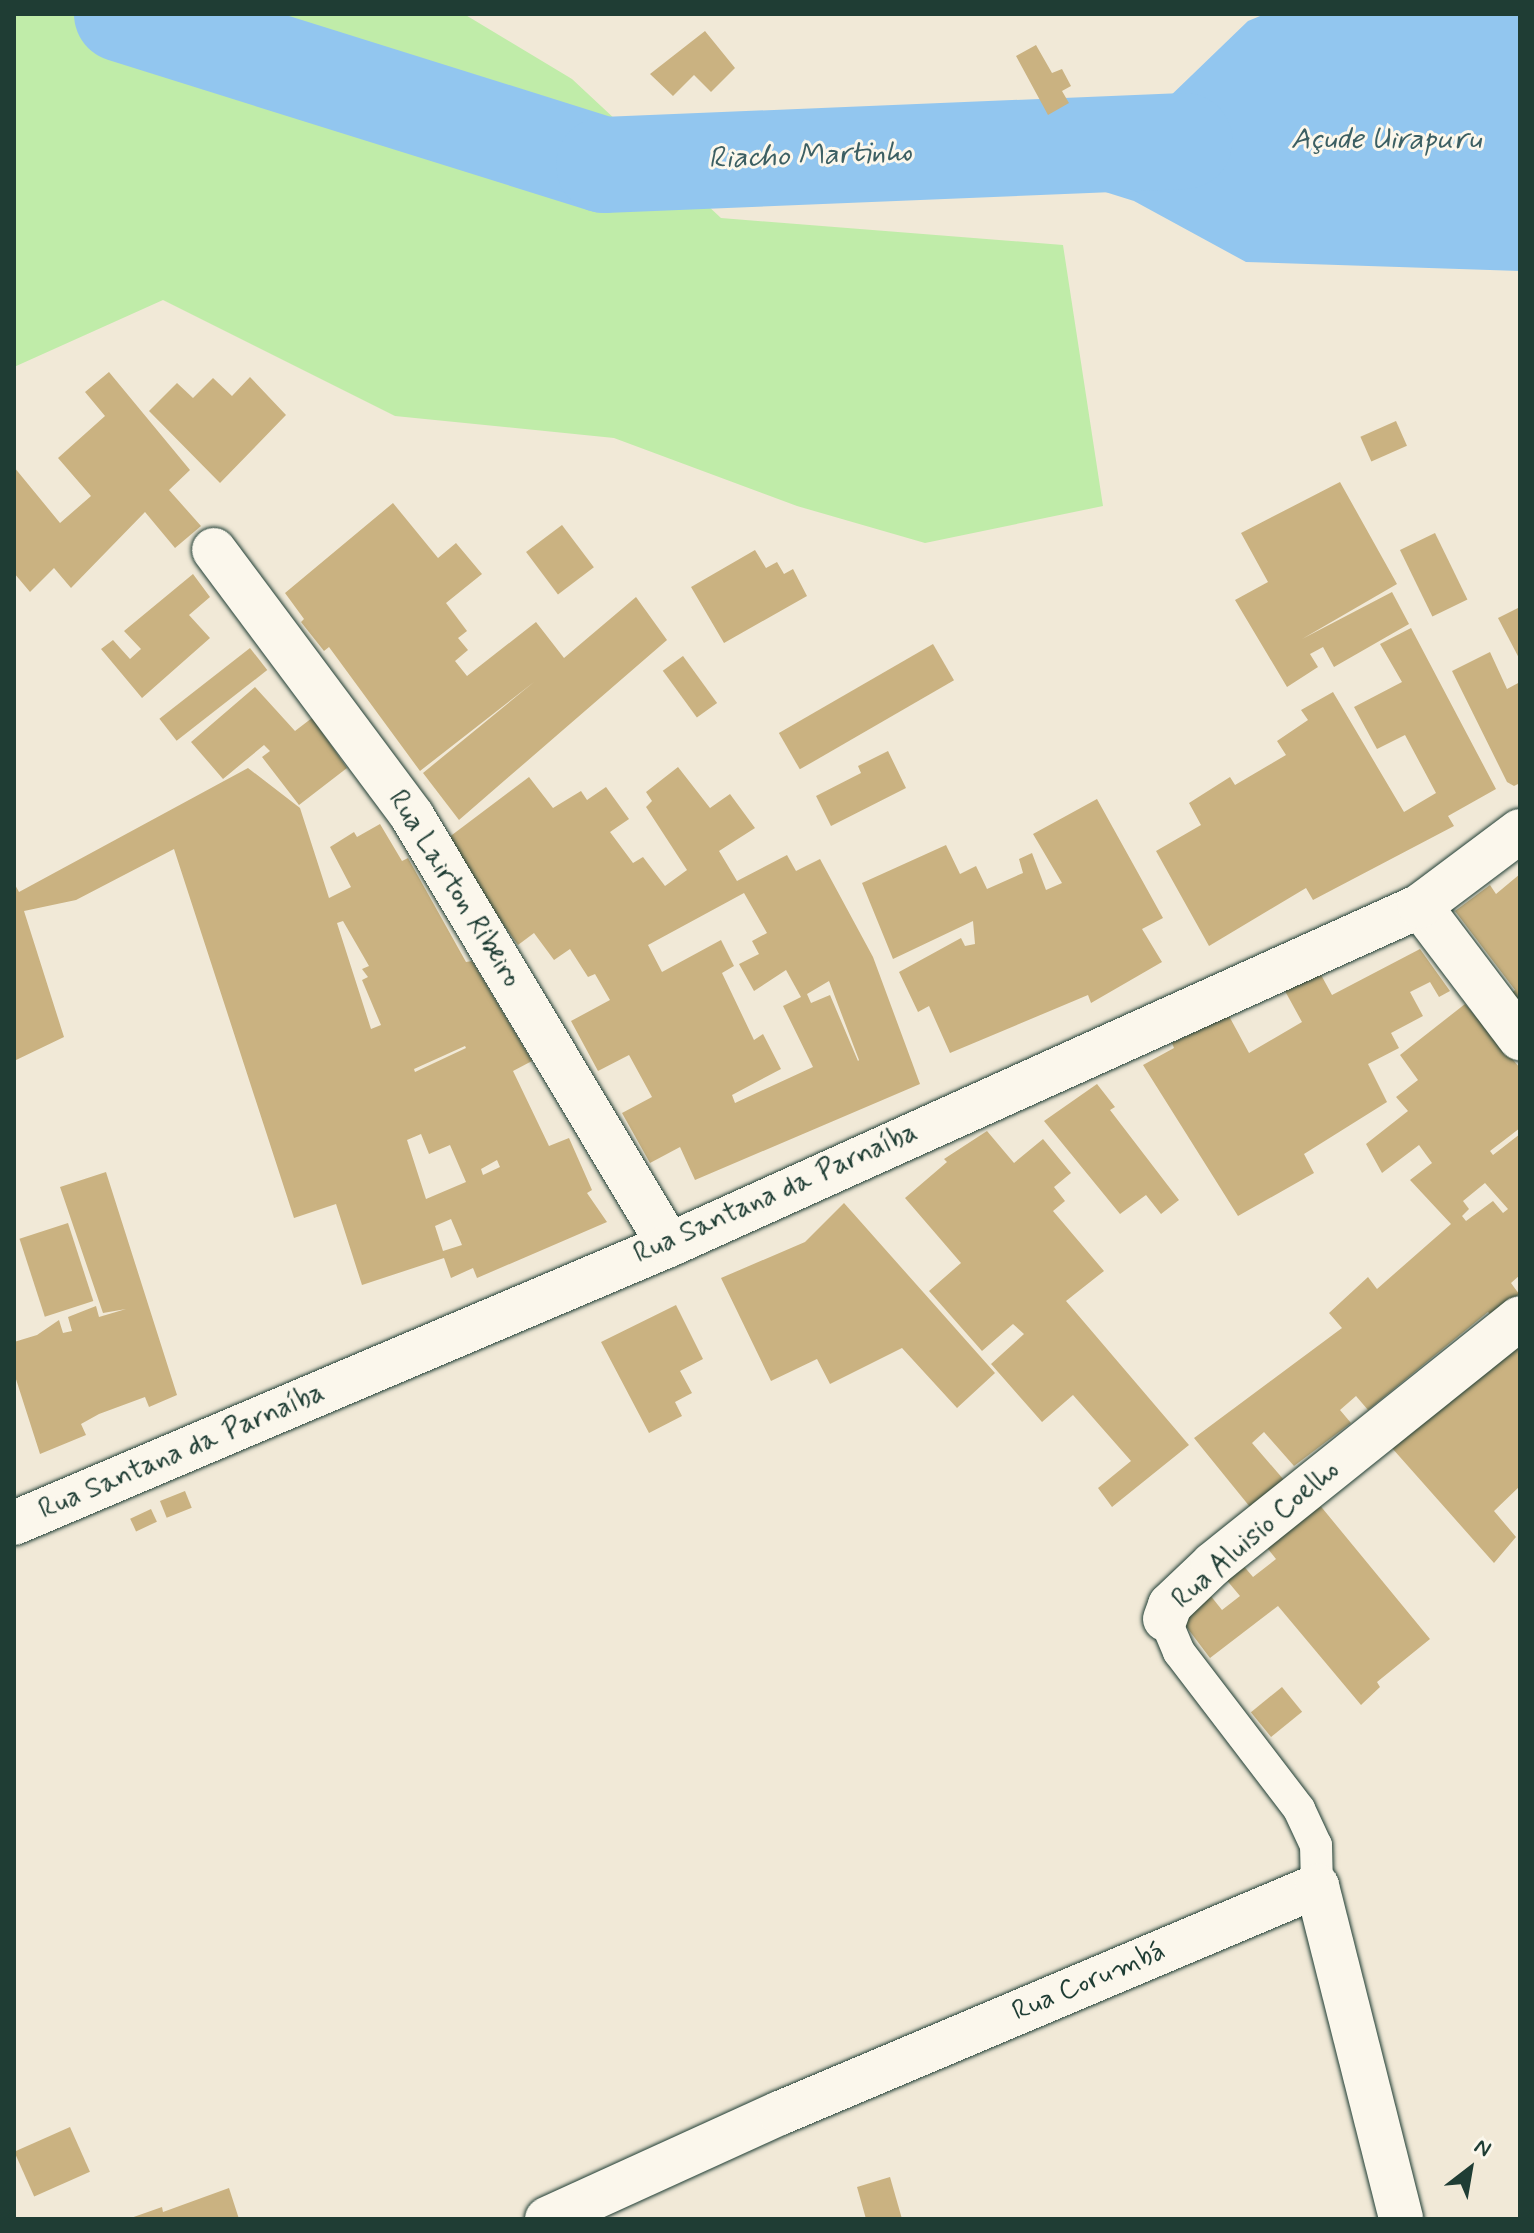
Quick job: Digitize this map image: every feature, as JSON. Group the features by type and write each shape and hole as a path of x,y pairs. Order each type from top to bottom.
{"street":[{"name":"Rua Lairton Ribeiro","path":"214,550 412,816 669,1245"},
{"name":"Rua Santana da Parnaíba","path":"14,1523 669,1245 1420,906 1520,831"},
{"path":"1420,906 1520,1038"},
{"name":"Rua Aluisio Coelho","path":"1165,1619 1170,1605 1213,1564 1520,1318"},
{"path":"1317,1886 1401,2219"},
{"name":"Rua Corumbá","path":"547,2219 780,2113 1317,1886"}],"lane":[{"name":"Rua Aluisio Coelho","path":"1165,1619 1179,1652 1299,1809 1316,1845 1317,1886"}],"green space":[{"path":"14,14 464,14 572,79 721,218 1063,245 1103,506 925,543 797,506 614,438 395,416 163,300 14,367"}],"water":[{"name":"Açude Uirapuru","path":"1265,14 1520,14 1520,271 1246,262 1134,201 1013,163 1164,102 1248,21"}],"building":[{"path":"705,31 735,68 711,92 694,75 673,96 650,74"},
{"path":"1036,45 1052,73 1062,69 1071,86 1062,91 1069,103 1048,115 1016,56"},
{"path":"109,372 190,470 169,490 201,526 175,548 145,512 71,588 54,568 30,592 14,573 14,467 60,523 91,496 58,458 105,416 85,392"},
{"path":"250,377 286,415 220,483 149,411 177,383 193,398 213,378 232,396"},
{"path":"1396,421 1407,446 1371,462 1360,437"},
{"path":"1340,482 1397,584 1302,639 1392,592 1409,624 1334,667 1323,647 1310,654 1318,667 1287,687 1235,600 1268,582 1241,533"},
{"path":"393,503 438,558 456,543 482,574 446,603 467,631 458,638 468,650 455,661 467,676 536,622 564,658 636,597 667,640 459,820 423,773 534,682 420,771 329,647 324,651 301,622 304,619 285,593"},
{"path":"562,525 594,567 558,594 526,552"},
{"path":"1435,533 1467,600 1432,617 1400,550"},
{"path":"755,550 766,568 777,562 784,574 793,569 807,596 724,643 691,587"},
{"path":"193,574 210,597 189,615 210,638 142,698 101,649 113,640 130,659 141,649 124,631"},
{"path":"1520,607 1520,660 1498,618"},
{"path":"1411,628 1496,789 1448,816 1454,826 1313,900 1306,888 1209,946 1156,851 1201,825 1189,803 1230,777 1235,785 1286,755 1277,741 1308,720 1301,710 1333,692 1404,812 1436,793 1405,735 1377,749 1354,707 1402,682 1380,644"},
{"path":"933,644 954,680 800,769 779,733"},
{"path":"250,648 267,670 177,741 159,719"},
{"path":"1490,652 1507,689 1520,682 1520,783 1514,786 1507,782 1452,671"},
{"path":"683,656 717,703 697,718 663,671"},
{"path":"255,687 295,731 312,718 347,768 299,805 262,757 270,751 264,745 223,779 191,742"},
{"path":"888,751 906,788 831,826 816,796 861,773 858,766"},
{"path":"678,767 710,808 730,794 755,828 719,851 737,881 787,855 796,871 820,859 873,957 920,1084 695,1180 680,1147 650,1163 622,1113 652,1097 629,1055 598,1071 571,1021 610,1000 595,974 588,977 570,949 554,960 534,933 518,945 444,841 529,777 553,808 581,791 587,800 606,787 629,819 610,832 633,863 643,857 665,886 687,870 646,807 652,801 646,792","holes":["744,893 767,933 752,941 759,954 739,964 754,991 786,970 801,997 783,1006 813,1067 735,1103 732,1095 781,1069 763,1034 754,1040 722,973 734,966 721,940 662,972 648,945","829,981 859,1060 858,1061 830,995 811,1003 807,994"]},
{"path":"248,768 300,808 329,898 351,887 330,847 354,832 357,837 380,824 402,861 408,858 466,962 472,961 532,1061 513,1071 549,1146 569,1138 592,1190 587,1193 607,1222 477,1278 473,1268 451,1278 444,1258 362,1285 336,1204 294,1218 174,849 76,900 24,911 64,1037 14,1061 14,883 19,892","holes":["343,921 369,966 362,969 368,977 362,980 381,1025 371,1029 337,923","465,1046 466,1048 415,1072 414,1069","421,1134 429,1154 450,1145 466,1182 426,1199 407,1140","497,1160 500,1167 483,1175 481,1169","451,1219 462,1245 443,1251 435,1226"]},
{"path":"1097,799 1163,918 1142,929 1162,962 1091,1003 1088,995 950,1053 929,1006 918,1012 899,972 961,938 965,946 975,944 973,921 893,959 862,883 946,845 960,874 976,866 987,889 1023,873 1019,859 1032,853 1046,890 1062,883 1033,834"},
{"path":"1520,874 1520,1012 1509,995 1515,990 1455,911 1490,885 1496,894"},
{"path":"1420,949 1450,991 1439,997 1430,982 1410,992 1423,1016 1391,1033 1399,1048 1368,1064 1387,1102 1304,1154 1314,1173 1238,1216 1143,1065 1174,1048 1172,1043 1229,1016 1249,1053 1302,1022 1285,991 1320,973 1332,995"},
{"path":"1465,1004 1520,1068 1520,1128 1490,1151 1493,1155 1520,1134 1520,1275 1511,1283 1519,1294 1491,1315 1488,1312 1368,1410 1356,1396 1340,1410 1351,1423 1294,1466 1264,1432 1252,1443 1284,1480 1250,1507 1194,1438 1342,1328 1329,1313 1368,1277 1377,1289 1451,1224 1410,1180 1432,1163 1419,1145 1382,1173 1366,1144 1408,1111 1396,1097 1418,1080 1400,1055","holes":["1485,1183 1508,1209 1503,1213 1493,1201 1466,1221 1462,1216 1469,1209 1463,1201"]},
{"path":"1097,1084 1115,1107 1110,1110 1179,1200 1161,1214 1146,1195 1120,1214 1044,1121"},
{"path":"987,1131 1014,1163 1043,1139 1071,1173 1054,1187 1065,1201 1053,1211 1104,1271 1066,1301 1189,1445 1112,1507 1098,1488 1131,1461 1073,1395 1042,1422 991,1364 1024,1334 1013,1324 982,1351 929,1291 961,1263 905,1198 947,1162 944,1159"},
{"path":"106,1172 177,1395 149,1407 145,1397 99,1414 81,1424 86,1435 40,1454 14,1373 14,1342 37,1335 59,1320 63,1333 72,1331 68,1317 96,1306 99,1317 126,1309 103,1313 60,1187"},
{"path":"844,1203 995,1373 957,1408 902,1348 830,1384 817,1359 771,1381 721,1278 805,1242"},
{"path":"68,1223 93,1301 45,1317 19,1239"},
{"path":"676,1305 703,1359 680,1371 692,1393 675,1402 682,1416 649,1433 601,1342"},
{"path":"1509,1337 1520,1352 1520,1486 1494,1511 1516,1537 1494,1563 1384,1439"},
{"path":"185,1491 192,1508 167,1518 160,1501"},
{"path":"1309,1492 1430,1639 1377,1682 1380,1687 1361,1705 1278,1606 1210,1658 1173,1609 1202,1585 1222,1610 1240,1596 1219,1571 1236,1557 1253,1577 1276,1559 1260,1539"},
{"path":"151,1509 157,1522 136,1531 130,1519"},
{"path":"1282,1687 1302,1712 1271,1737 1251,1712"},
{"path":"70,2127 90,2172 34,2197 14,2152"},
{"path":"890,2177 902,2219 866,2219 857,2187"},
{"path":"229,2188 239,2219 128,2219 162,2207 163,2212"}],"waterway":[{"name":"Riacho Martinho","path":"122,14 604,165 1185,141"}]}
